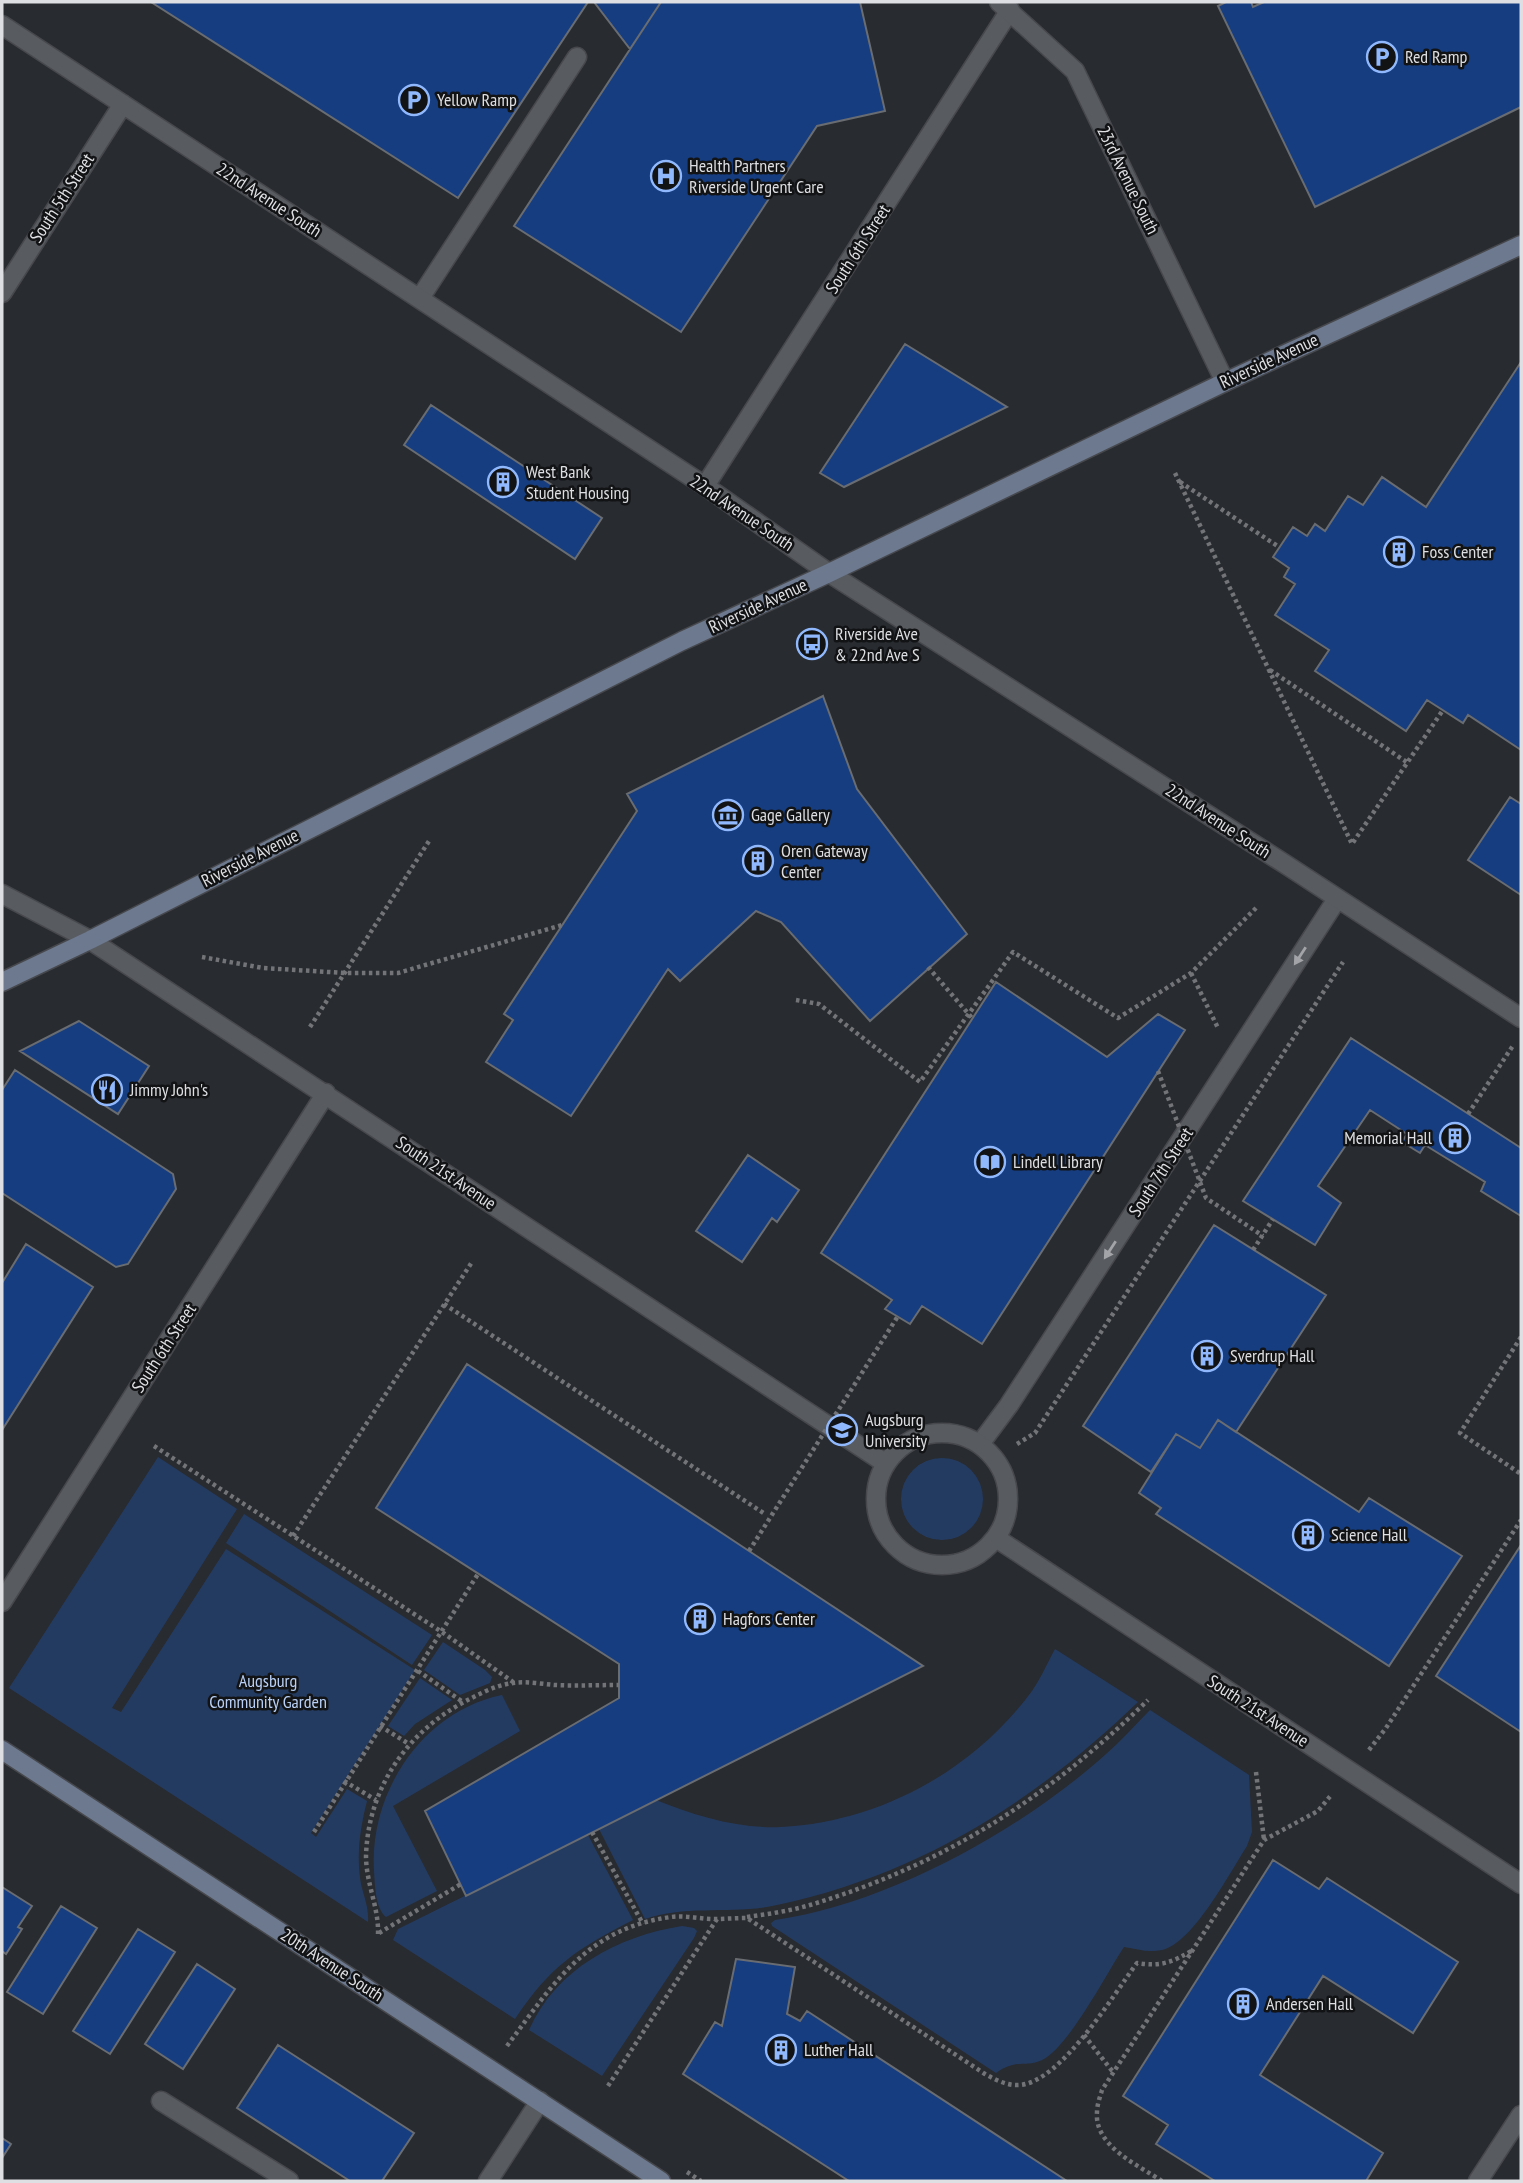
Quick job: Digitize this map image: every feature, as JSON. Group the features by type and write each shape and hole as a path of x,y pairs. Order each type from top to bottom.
{"street":[{"name":"23rd Avenue South","path":"1004,6 1075,71 1225,382"},
{"name":"South 6th Street","path":"705,486 1004,6"},
{"name":"22nd Avenue South","path":"2,25 705,486 829,573 1521,1018"},
{"path":"419,298 578,57"},
{"name":"South 5th Street","path":"2,293 122,104"},
{"name":"Riverside Avenue","path":"2,982 682,641 1225,382 1521,245"},
{"name":"South 21st Avenue","path":"2,894 90,940 885,1463"},
{"name":"South 7th Street","path":"980,1444 1024,1381 1337,898"},
{"name":"South 6th Street","path":"2,1602 326,1093"},
{"path":"939,1432 960,1434 980,1444 995,1458 1005,1477 1008,1498 1006,1519 996,1538 980,1554 959,1564 936,1566 914,1560 895,1547 882,1529 875,1508 876,1485 885,1463 899,1447 918,1436 939,1432"},
{"name":"South 21st Avenue","path":"996,1538 1521,1884"},
{"name":"20th Avenue South","path":"2,1750 661,2181"},
{"path":"161,2101 289,2181"},
{"path":"488,2181 540,2101"},
{"path":"1478,2181 1521,2115"}],"path":[{"path":"1175,473 1352,844 1443,710"},
{"path":"1179,481 1279,547"},
{"path":"1269,670 1408,763"},
{"path":"310,1027 429,841"},
{"path":"796,1000 818,1004 920,1082 1013,952 1118,1018 1191,973 1256,908"},
{"path":"202,957 263,968 345,974 398,973 562,925"},
{"path":"995,1458 1035,1433 1343,962"},
{"path":"928,967 972,1018"},
{"path":"1191,973 1213,1016"},
{"path":"1468,1114 1521,1033"},
{"path":"1158,1071 1206,1198 1263,1236"},
{"path":"1253,1250 1273,1219"},
{"path":"293,1536 472,1262"},
{"path":"444,1304 765,1514"},
{"path":"749,1551 898,1316"},
{"path":"1521,1337 1460,1433 1521,1474"},
{"path":"155,1446 442,1632 513,1682"},
{"path":"1386,1728 1521,1520"},
{"path":"314,1832 478,1574"},
{"path":"417,1671 463,1702"},
{"path":"461,1884 379,1934 379,1920 368,1879 368,1832 376,1800 388,1774 409,1744 421,1730 463,1702 482,1692 513,1682 579,1686 619,1685"},
{"path":"520,2028 565,1969 592,1946 625,1930 672,1917 747,1918 808,1906 872,1884 926,1861 983,1831 1033,1799 1094,1751 1148,1700"},
{"path":"381,1727 409,1744"},
{"path":"1256,1772 1265,1840"},
{"path":"345,1782 376,1800"},
{"path":"1162,2181 1126,2157 1103,2137 1096,2114 1102,2090 1265,1840 1318,1811"},
{"path":"592,1832 643,1924"},
{"path":"747,1918 985,2074 1005,2084 1022,2085 1050,2073 1074,2048 1137,1963 1171,1963 1194,1950"},
{"path":"608,2086 717,1919"},
{"path":"1083,2035 1113,2072"}],"green space":[{"name":"Augsburg Community Garden","path":"158,1457 237,1509 112,1708 121,1712 226,1549 415,1670 311,1833 316,1837 347,1789 367,1801 359,1863 368,1922 9,1688"},
{"path":"942,1458 958,1461 971,1470 980,1483 983,1499 980,1515 971,1528 958,1537 942,1540 926,1537 913,1528 904,1515 901,1499 904,1483 913,1470 926,1461"},
{"path":"244,1514 432,1635 412,1665 226,1543"},
{"path":"443,1642 485,1670 492,1677 490,1683 460,1695 424,1670"},
{"path":"1055,1649 1138,1702 1057,1772 1015,1802 972,1830 926,1854 829,1892 760,1908 677,1912 645,1919 599,1829 656,1800 717,1820 765,1827 818,1823 889,1803 922,1787 982,1745 1009,1719 1032,1691"},
{"path":"420,1678 452,1700 415,1724 404,1736 388,1726"},
{"path":"502,1695 520,1731 393,1806 437,1891 386,1917 376,1896 375,1841 381,1812 391,1785 406,1759 425,1737 448,1718 474,1704"},
{"path":"1150,1710 1249,1775 1252,1832 1247,1846 1220,1889 1186,1935 1174,1945 1162,1950 1147,1951 1124,1947 1075,2026 1053,2053 1042,2060 1016,2064 996,2073 772,1926 771,1923 775,1920 862,1898 907,1881 993,1836 1071,1783 1111,1750"},
{"path":"588,1835 633,1920 566,1960 528,2000 515,2019 393,1940 398,1929"},
{"path":"682,1926 697,1931 694,1938 602,2076 529,2030 555,1989 592,1959 635,1938"}],"building":[{"name":"Yellow Ramp","path":"151,2 588,2 458,198"},
{"path":"594,2 661,2 630,49"},
{"name":"Health Partners Riverside Urgent Care","path":"661,2 860,2 885,111 817,126 681,332 514,226"},
{"name":"Red Ramp","path":"1226,2 1251,2 1253,7 1264,2 1521,2 1521,107 1315,207 1218,6"},
{"path":"905,344 1007,407 844,487 820,473"},
{"name":"Foss Center","path":"1521,362 1521,750 1468,715 1463,723 1427,700 1406,731 1315,671 1329,650 1275,615 1295,584 1284,577 1289,568 1273,557 1293,527 1307,536 1315,524 1325,531 1348,496 1363,505 1382,477 1426,507"},
{"name":"West Bank Student Housing","path":"431,405 602,518 575,559 404,445"},
{"name":"Oren Gateway Center","path":"823,696 857,789 967,934 870,1021 781,922 756,911 680,981 668,969 571,1116 486,1062 513,1020 504,1014 637,811 627,794"},
{"path":"1510,797 1521,804 1521,895 1468,860"},
{"name":"Lindell Library","path":"996,982 1107,1057 1158,1014 1185,1030 982,1344 922,1306 910,1324 885,1309 892,1300 821,1253"},
{"name":"Jimmy John's","path":"79,1021 149,1066 118,1114 20,1051"},
{"name":"Memorial Hall","path":"1351,1038 1521,1148 1521,1216 1481,1191 1485,1182 1425,1145 1420,1153 1402,1142 1407,1134 1370,1110 1318,1186 1341,1203 1315,1245 1243,1201"},
{"path":"15,1070 173,1174 176,1189 128,1264 116,1267 2,1193 2,1090"},
{"path":"748,1155 799,1190 777,1222 772,1218 742,1262 696,1231"},
{"name":"Sverdrup Hall","path":"1214,1225 1326,1295 1236,1432 1218,1420 1200,1448 1176,1434 1151,1472 1083,1426"},
{"path":"26,1244 93,1287 2,1430 2,1283"},
{"name":"Hagfors Center","path":"467,1364 923,1666 466,1896 425,1811 619,1698 619,1664 376,1508"},
{"name":"Science Hall","path":"1218,1420 1359,1512 1369,1498 1462,1556 1389,1666 1156,1514 1161,1508 1139,1493 1176,1434 1200,1448"},
{"path":"1521,1545 1521,1732 1436,1676"},
{"name":"Andersen Hall","path":"1273,1860 1319,1889 1327,1878 1458,1962 1413,2033 1323,1976 1260,2075 1383,2153 1366,2181 1215,2181 1156,2144 1168,2125 1123,2096"},
{"path":"2,1887 32,1906 18,1927 22,1929 6,1954 2,1951"},
{"path":"61,1906 97,1928 43,2014 7,1992"},
{"path":"138,1929 175,1952 110,2054 73,2031"},
{"name":"Luther Hall","path":"736,1959 795,1967 787,2014 800,2021 807,2011 1067,2181 849,2181 683,2074 715,2022 722,2026"},
{"path":"197,1964 235,1989 183,2069 145,2044"},
{"path":"278,2045 414,2133 382,2181 350,2181 237,2108"},
{"path":"2,2138 11,2144 2,2158"}],"place":[{"name":"Red Ramp","path":"1382,57"},
{"name":"Yellow Ramp","path":"414,100"},
{"name":"Health Partners Riverside Urgent Care","path":"666,176"},
{"name":"West Bank Student Housing","path":"503,482"},
{"name":"Foss Center","path":"1399,552"},
{"name":"Riverside Ave & 22nd Ave S","path":"812,644"},
{"name":"Gage Gallery","path":"728,815"},
{"name":"Oren Gateway Center","path":"758,861"},
{"name":"Jimmy John's","path":"107,1090"},
{"name":"Memorial Hall","path":"1455,1138"},
{"name":"Lindell Library","path":"990,1162"},
{"name":"Sverdrup Hall","path":"1207,1356"},
{"name":"Augsburg University","path":"842,1430"},
{"name":"Science Hall","path":"1308,1535"},
{"name":"Hagfors Center","path":"700,1619"},
{"name":"Andersen Hall","path":"1243,2004"},
{"name":"Luther Hall","path":"781,2050"}]}
